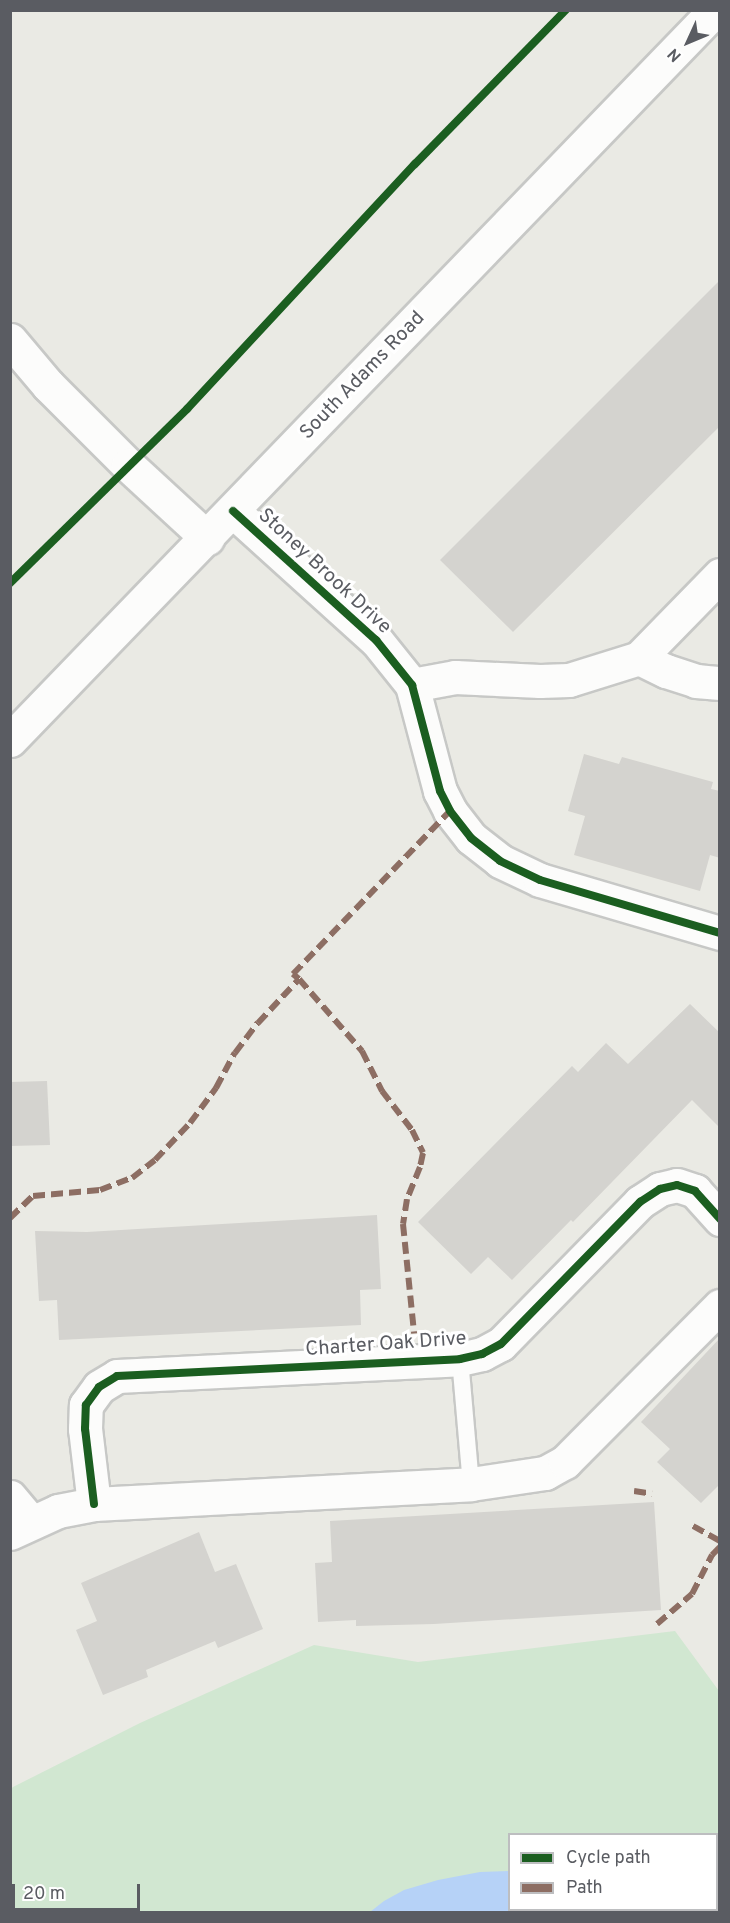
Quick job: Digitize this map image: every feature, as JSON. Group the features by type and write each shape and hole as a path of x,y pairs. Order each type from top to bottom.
{"street":[{"name":"South Adams Road","path":"10,740 715,10"},
{"path":"10,340 48,385 128,465 207,538"},
{"name":"Stoney Brook Drive","path":"233,511 376,640 412,685 440,791 450,811 471,838 500,861 540,880 720,933"},
{"path":"412,685 455,677 569,680 639,658 720,575"},
{"path":"639,658 666,671 696,681 720,683"},
{"name":"Charter Oak Drive","path":"94,1504 85,1429 86,1405 99,1387 117,1376 460,1359 482,1354 501,1344 640,1202 660,1189 677,1185 695,1191 720,1219"},
{"path":"10,1497 21,1527 58,1511 94,1504 471,1484 545,1473 565,1462 720,1306"}],"lane":[{"path":"460,1359 471,1484"}],"green space":[{"path":"675,1631 719,1691 719,1878 718,1833 508,1833 508,1911 619,1912 11,1912 10,1790 13,1787 140,1723 314,1645 418,1662"}],"water":[{"path":"508,1871 508,1911 718,1911 719,1890 719,1912 370,1912 404,1890 438,1880 480,1872"}],"building":[{"path":"720,280 720,426 513,632 440,560"},
{"path":"584,754 619,764 622,757 713,782 711,789 720,791 720,858 710,855 700,891 574,855 585,816 568,811"},
{"path":"690,1004 720,1033 720,1128 692,1100 573,1222 571,1220 512,1280 488,1257 471,1274 418,1222 572,1066 578,1072 606,1043 628,1064"},
{"path":"47,1081 50,1145 10,1146 10,1082"},
{"path":"377,1215 381,1289 360,1290 361,1325 59,1340 57,1300 39,1301 35,1231 87,1232"},
{"path":"720,1338 720,1484 701,1503 657,1462 670,1449 641,1422"},
{"path":"654,1502 661,1610 434,1624 356,1626 356,1620 318,1622 315,1563 332,1562 330,1521"},
{"path":"199,1532 215,1572 236,1564 263,1629 218,1648 215,1641 146,1670 148,1677 103,1695 76,1630 97,1621 81,1583"}],"marked path":[{"path":"299,979 293,974 450,811"},
{"path":"10,1218 33,1196 100,1190 132,1178 155,1160 190,1123 216,1088 235,1053 258,1023 299,979 362,1051 382,1091 412,1130 423,1153 407,1199 403,1224 414,1333"},
{"path":"634,1491 652,1494"},
{"path":"693,1526 720,1541"},
{"path":"657,1624 692,1594 712,1555 720,1547"}],"cycle path":[{"path":"10,583 187,409 415,164 566,10"},
{"path":"233,511 376,640 412,685 440,791 450,811 471,838 500,861 540,880 720,933"},
{"path":"94,1504 85,1429 86,1405 99,1387 117,1376 460,1359 482,1354 501,1344 640,1202 660,1189 677,1185 695,1191 720,1219"}]}
